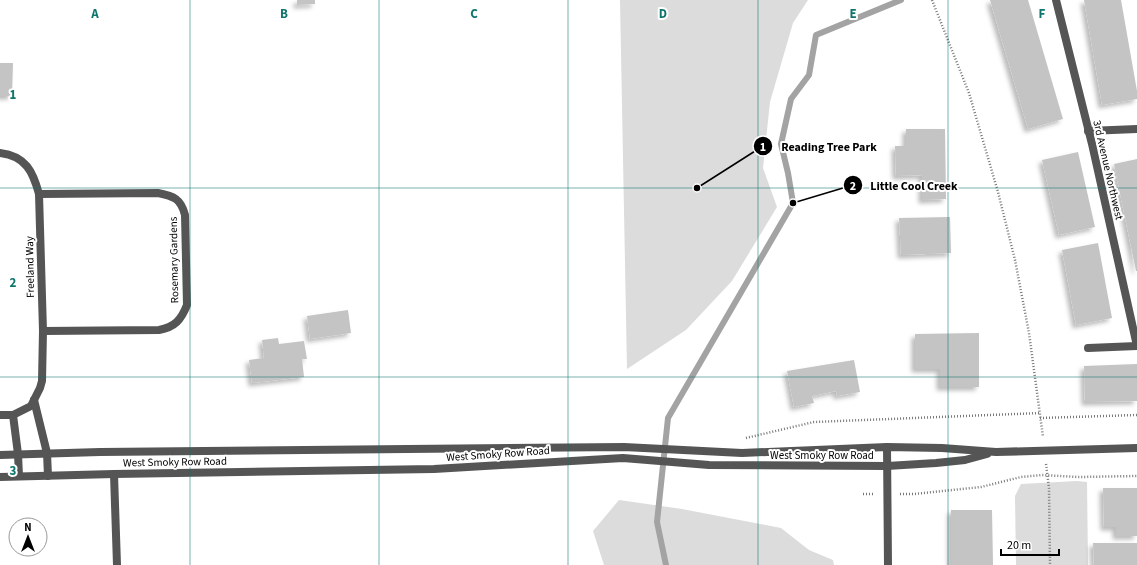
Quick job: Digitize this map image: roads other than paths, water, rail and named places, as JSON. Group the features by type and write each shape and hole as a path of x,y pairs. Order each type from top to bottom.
{"street":[{"name":"3rd Avenue Northwest","path":"1056,0 1088,131 1137,346"},
{"path":"1088,131 1137,128"},
{"name":"Freeland Way","path":"0,153 9,154 25,163 40,194 43,331 42,381 40,388 30,406 14,415"},
{"name":"Rosemary Gardens","path":"40,194 158,192 171,195 178,200 184,209 186,230 187,306 184,314 170,328 159,330 43,331"},
{"path":"1088,348 1137,346"},
{"path":"34,400 47,453 48,476"},
{"path":"0,415 14,415 19,476"},
{"name":"West Smoky Row Road","path":"0,455 47,453 624,447 742,453 886,447 942,448 996,452 1137,448"},
{"path":"886,447 888,565"},
{"name":"West Smoky Row Road","path":"0,477 434,469 623,458 709,465 887,466 965,460 996,452"},
{"path":"114,474 117,565"}],"waterway":[{"path":"666,565 657,522 668,418 793,203 781,144 791,99 809,75 816,35 901,0"}],"place":[{"name":"Reading Tree Park","path":"697,188"},
{"name":"Little Cool Creek","path":"793,203"}]}
